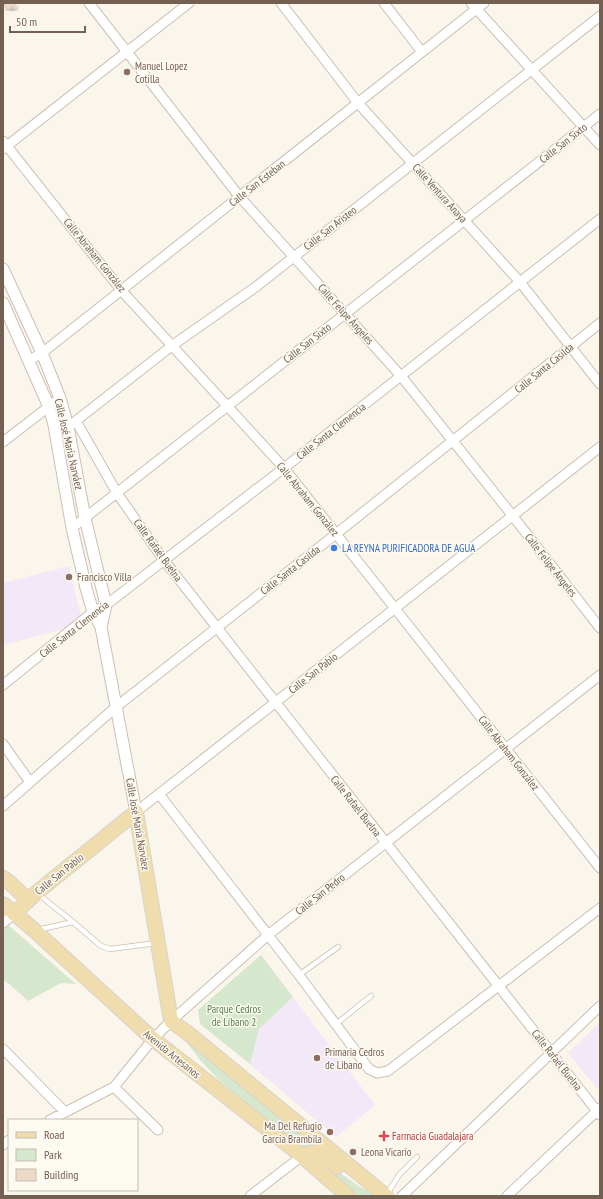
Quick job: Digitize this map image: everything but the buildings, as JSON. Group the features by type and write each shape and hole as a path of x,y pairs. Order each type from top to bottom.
{"main road":[{"name":"Calle San Pablo","path":"14,914 32,896 136,812"},
{"name":"Calle José María Narváez","path":"136,812 171,1021"},
{"path":"3,878 32,896"},
{"name":"Avenida Artesanos","path":"3,904 34,930 153,1040 302,1156 348,1196"},
{"path":"171,1021 189,1034 385,1195"},
{"path":"302,1156 313,1152 318,1153 360,1186 385,1195"}],"street":[{"name":"Calle Felipe Ángeles","path":"89,3 240,196 401,376 600,628"},
{"path":"4,145 189,3"},
{"name":"Calle Ventura Anaya","path":"281,3 358,103 520,282 600,384"},
{"path":"384,3 422,52"},
{"name":"Calle San Esteban","path":"28,361 42,353 358,103 422,52 474,6 484,3"},
{"path":"474,6 600,146"},
{"name":"Calle San Aristeo","path":"72,424 173,345 257,286 600,16"},
{"name":"Calle San Sixto","path":"72,528 600,114"},
{"name":"Calle Abraham González","path":"4,145 122,290 284,468 600,868"},
{"name":"Calle Santa Clemencia","path":"3,686 93,612 106,605 284,468 600,219"},
{"name":"Calle José María Narváez","path":"3,269 42,353 72,424 85,518 106,605 101,627"},
{"name":"Calle José María Narváez","path":"3,303 49,407 54,425 72,528 93,612 101,627 136,812"},
{"name":"Calle Santa Casilda","path":"3,806 116,707 336,534 600,323"},
{"path":"3,442 60,398"},
{"path":"54,425 72,424"},
{"name":"Calle Rafaél Buelna","path":"72,424 163,560 551,1053 599,1111"},
{"name":"Calle San Pablo","path":"136,812 600,446"},
{"name":"Calle San Pedro","path":"52,1119 114,1087 153,1040 171,1021 268,935 600,675"},
{"path":"3,744 30,782"},
{"path":"159,794 299,975 369,1069 377,1072 388,1071 600,908"},
{"path":"3,923 14,914"},
{"path":"402,1196 600,1006"},
{"path":"3,1049 65,1112"},
{"path":"114,1087 158,1130"},
{"path":"507,1196 599,1111"},
{"path":"250,1196 302,1156"}],"lane":[{"path":"32,896 73,922 105,948 110,949 159,943"},
{"path":"34,930 73,922"},
{"path":"299,975 338,947"},
{"path":"336,1024 371,996"},
{"path":"385,1195 399,1175 417,1157"}],"shaded area":[{"path":"69,566 81,616 64,629 3,645 3,583"},
{"path":"293,997 375,1105 336,1137 250,1064 259,1029"},
{"path":"600,1022 600,1092 568,1053"}],"green space":[{"path":"7,924 76,984 61,983 28,1001 3,980 3,929"},
{"name":"Parque Cedros de Líbano 2","path":"261,955 293,997 259,1029 250,1064 200,1024 198,1010"},
{"path":"183,1037 323,1153 303,1150 276,1129 218,1079 199,1059"},
{"path":"310,1158 330,1166 360,1187 379,1196 356,1196"}],"place":[{"name":"Manuel Lopez Cotilla","path":"127,72"},
{"name":"LA REYNA PURIFICADORA DE AGUA","path":"334,548"},
{"name":"Francisco Villa","path":"69,577"},
{"name":"Primaria Cedros de Libano","path":"317,1058"},
{"name":"Ma Del Refugio Garcia Brambila","path":"330,1132"},
{"name":"Farmacia Guadalajara","path":"384,1136"},
{"name":"Leona Vicario","path":"353,1152"}]}
